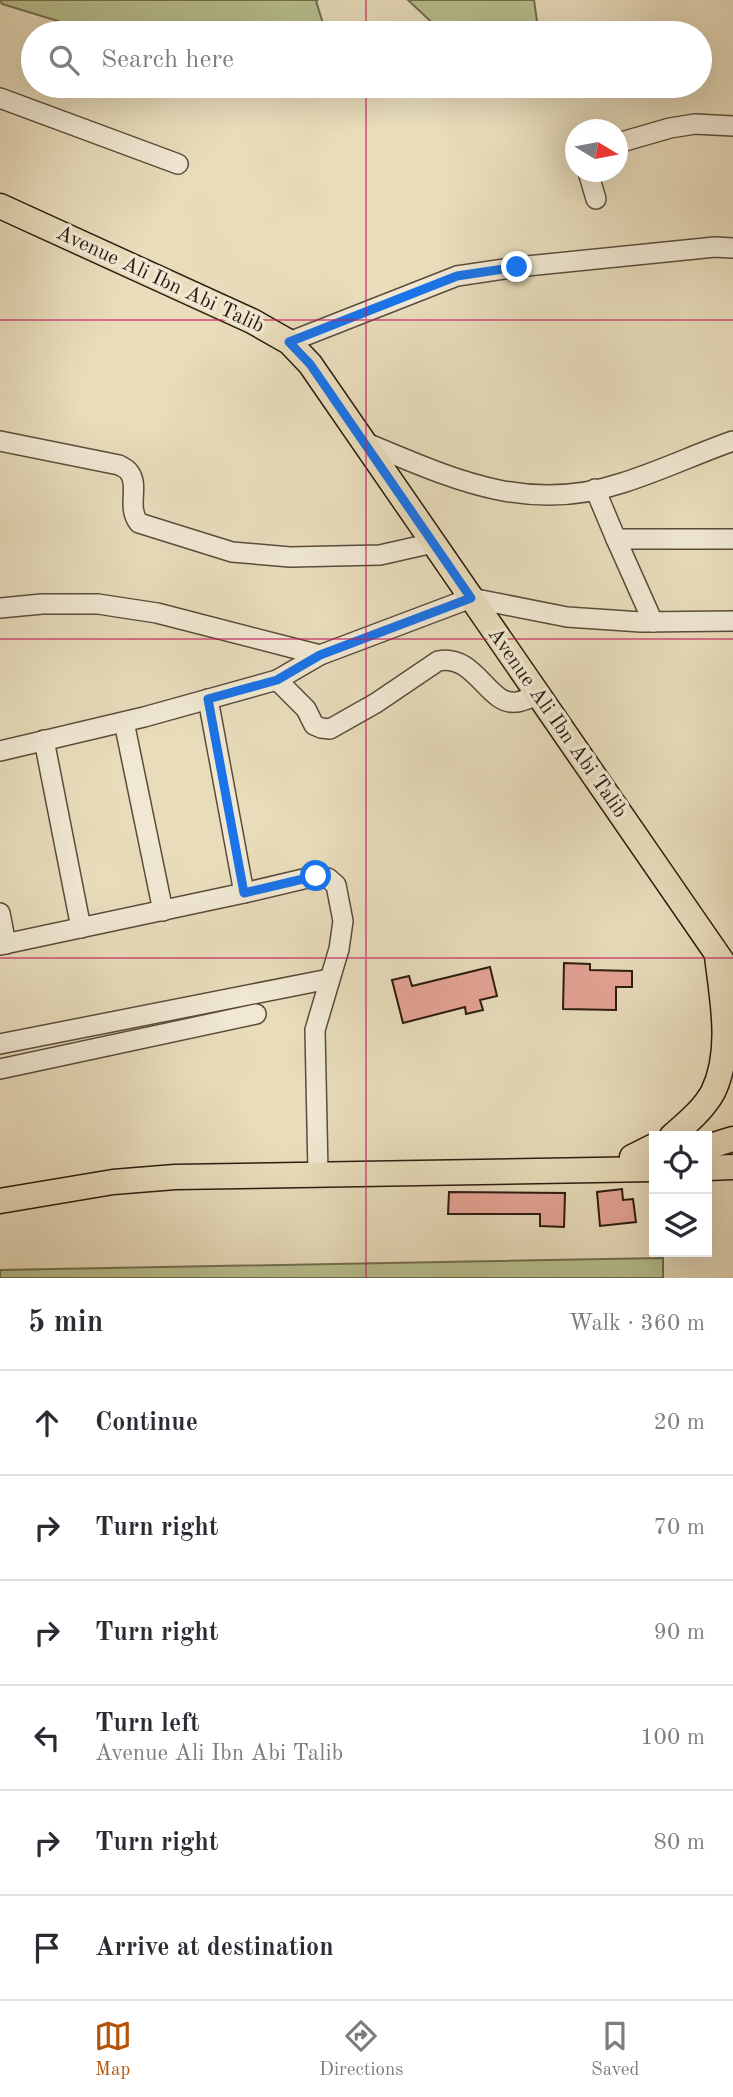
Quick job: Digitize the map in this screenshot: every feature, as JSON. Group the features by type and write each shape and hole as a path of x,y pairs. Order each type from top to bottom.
{"main road":[{"name":"Avenue Ali Ibn Abi Talib","path":"0,206 252,321 289,342 310,364 717,955"},
{"path":"717,955 733,977"},
{"path":"717,955 733,988"},
{"path":"678,1131 705,1104 719,1077 725,1045 717,955"},
{"path":"712,1145 733,1139"},
{"path":"550,1170 643,1155"},
{"path":"712,1168 733,1167"},
{"path":"0,1200 113,1182 175,1177 649,1169"}],"street":[{"path":"0,98 178,164"},
{"path":"628,140 695,124 733,126"},
{"path":"591,182 596,199"},
{"path":"289,342 457,276 715,247 733,248"},
{"path":"0,441 119,465 129,472 133,482 133,515 139,523 232,552 290,557 380,555 433,543"},
{"path":"363,442 461,481 503,492 541,495 621,484 733,441"},
{"path":"595,489 653,622"},
{"path":"616,540 733,539"},
{"path":"0,751 124,722 277,680 320,655 471,598 566,617 653,622 733,621"},
{"path":"0,608 42,604 98,604 157,612 320,655"},
{"path":"277,680 306,709 314,724 321,729 330,729 376,704 438,661 446,659 461,663 503,699 516,703 538,695"},
{"path":"208,699 244,893"},
{"path":"124,722 163,911"},
{"path":"44,740 81,928"},
{"path":"0,913 3,945 316,876 328,878 336,885 344,921 316,1030 318,1173"},
{"path":"0,1044 329,979"},
{"path":"0,1069 256,1014"}],"green space":[{"path":"0,0 318,0 316,1 322,21 58,21 2,4"},
{"path":"408,0 534,0 537,21 430,21"},
{"path":"663,1258 663,1278 0,1278 0,1270"}],"building":[{"path":"564,963 590,964 590,970 632,971 632,987 616,987 616,1010 563,1009"},
{"path":"490,967 497,996 480,1000 483,1010 466,1014 465,1007 403,1023 392,980 409,976 412,986"},
{"path":"622,1189 623,1200 633,1199 636,1222 600,1226 597,1192"},
{"path":"449,1192 565,1193 564,1227 540,1226 540,1214 448,1214"}],"route":[{"path":"316,876 244,893 208,699 277,680 320,655 471,598 310,364 289,342 457,276 517,267"}]}
